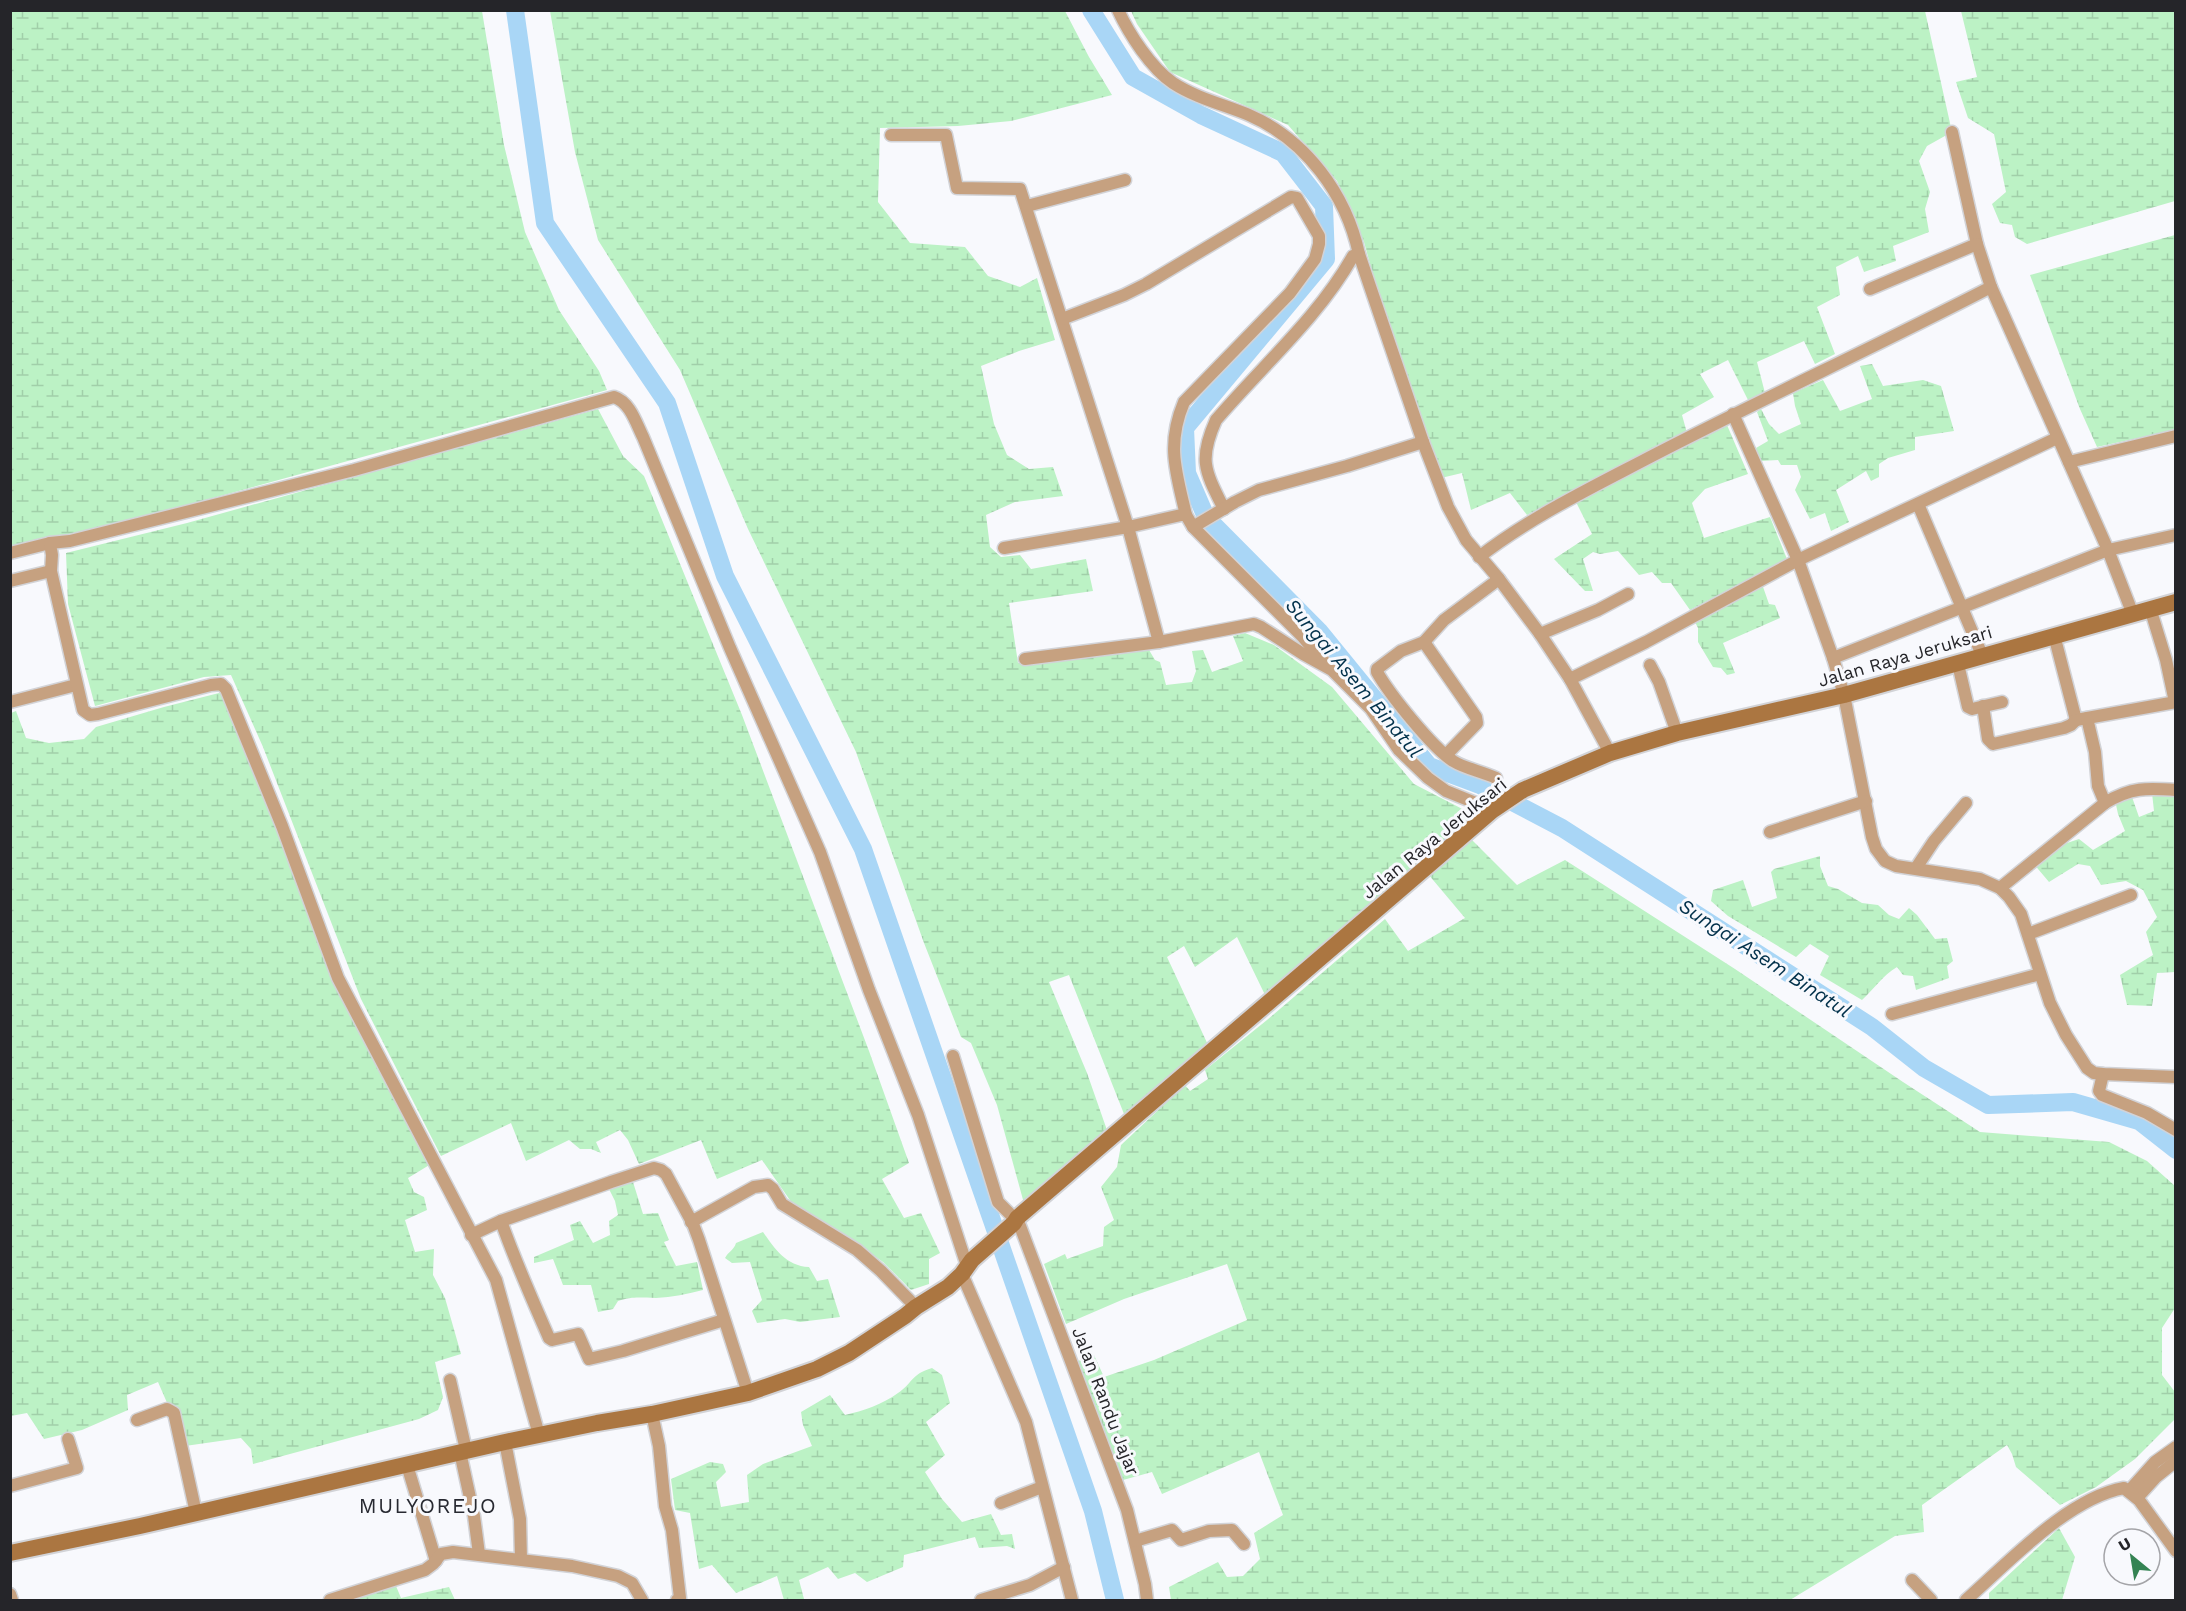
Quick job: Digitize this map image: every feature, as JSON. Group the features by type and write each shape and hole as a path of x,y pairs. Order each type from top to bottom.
{"street":[{"path":"1118,10 1140,47 1160,72 1174,83 1270,126 1291,141 1326,177 1355,232 1359,254 1423,442 1448,507 1466,540 1499,579 1540,634 1610,753"},
{"path":"1952,132 1977,244 1991,287 2108,550 2132,612"},
{"path":"891,135 945,135 956,187 1018,187 1020,189 1028,206 1128,527 1159,642"},
{"path":"1028,206 1125,180"},
{"path":"1062,319 1146,284 1291,197 1297,198 1319,236 1315,259 1290,292 1184,402 1179,415 1173,434 1175,466 1186,515 1371,709 1400,750 1428,778 1446,790 1495,809"},
{"path":"1870,289 1977,244"},
{"path":"1223,509 1206,474 1205,464 1210,434 1216,420 1295,334 1341,277 1353,256 1359,254"},
{"path":"1479,557 1519,529 1571,498 1733,414 1876,346 1991,287"},
{"path":"10,581 81,538 354,470 614,397 621,399 643,437 716,617 820,852 918,1115 967,1267 1026,1422 1072,1600"},
{"path":"1733,414 1798,560 1833,658 1844,695 1872,837 1881,858 1896,866 1980,879 2000,888 2016,905 2028,934 2050,1003 2078,1057 2091,1072 2175,1077"},
{"path":"2069,462 2175,436"},
{"path":"1569,680 1646,642 1798,560 2057,438"},
{"path":"1196,525 1259,490 1423,442"},
{"path":"1918,504 1982,655"},
{"path":"1004,548 1186,515"},
{"path":"1833,658 2108,550 2175,535"},
{"path":"10,554 51,558"},
{"path":"51,558 83,710 90,715 211,685 221,684 226,689 282,826 338,978 496,1280 539,1435"},
{"path":"1496,778 1465,768 1446,755 1413,719 1377,669 1392,656 1424,642 1444,620 1499,579"},
{"path":"1540,634 1598,610 1628,594"},
{"name":"Jalan Raya Jeruksari","path":"10,1554 463,1451 748,1393 817,1369 849,1353 948,1287 1016,1220 1495,809 1523,790 1610,753 1677,734 1844,695 2132,612 2175,602"},
{"path":"1983,706 1988,739 1993,744 2064,728 2081,719 2175,702 2166,660 2150,608"},
{"path":"1025,659 1159,642 1254,624 1332,670"},
{"path":"2054,635 2081,719 2095,752 2097,786 2106,802"},
{"path":"1424,642 1476,717 1477,723 1446,755"},
{"path":"1958,664 1968,707 1972,709 2002,702"},
{"path":"1650,665 1659,682 1677,734"},
{"path":"10,702 76,685"},
{"path":"2000,888 2106,802 2121,793 2135,789 2175,790"},
{"path":"1770,832 1866,801"},
{"path":"1916,868 1929,847 1966,803"},
{"path":"2028,934 2131,895"},
{"path":"1892,1014 2040,974"},
{"path":"953,1056 998,1202 1016,1220"},
{"path":"2103,1074 2100,1093 2147,1113 2175,1130"},
{"path":"471,1235 501,1221 657,1168 666,1174 699,1240 748,1393"},
{"path":"691,1222 754,1187 768,1185 782,1204 857,1250 916,1307"},
{"name":"Jalan Randu Jajar","path":"1016,1220 1127,1510 1141,1539 1147,1600"},
{"path":"501,1221 517,1266 549,1338 552,1340 578,1334 589,1359 724,1320"},
{"path":"450,1380 479,1554"},
{"path":"137,1420 167,1409 174,1413 196,1513"},
{"path":"652,1414 659,1446 665,1506 672,1530 680,1598 677,1600"},
{"path":"10,1486 77,1468 68,1439"},
{"path":"505,1442 520,1519 520,1559"},
{"path":"2138,1500 2155,1462 2175,1447"},
{"path":"2138,1500 2156,1477 2175,1461"},
{"path":"407,1465 436,1561"},
{"path":"1001,1503 1042,1487"},
{"path":"1966,1600 2013,1558 2073,1510 2109,1491 2124,1488 2138,1500 2175,1551"},
{"path":"1141,1539 1172,1530 1181,1539 1209,1531 1232,1530 1244,1544"},
{"path":"330,1600 414,1574 430,1567 441,1554 446,1552 572,1566 618,1576 632,1583 642,1600"},
{"path":"981,1600 1030,1585 1064,1567"},
{"path":"1912,1580 1931,1600"},
{"path":"10,1594 12,1600"}],"green space":[{"path":"10,11 482,11 504,145 525,232 559,310 599,371 607,390 151,515 11,548"},
{"path":"550,11 1065,11 1112,95 1011,121 958,126 880,128 878,202 910,243 965,247 988,276 1020,287 1037,278 1055,340 981,366 994,424 1007,455 1029,469 1053,467 1063,496 1015,502 986,515 990,547 1001,557 1020,555 1031,569 1086,559 1093,591 1009,603 1018,663 1149,650 1155,660 1160,662 1166,685 1192,682 1196,671 1192,651 1203,650 1212,672 1243,661 1233,636 1245,633 1274,645 1332,687 1414,784 1472,814 1466,827 1266,997 1237,937 1195,967 1184,946 1167,957 1209,1047 1126,1119 1069,975 1049,982 1087,1073 1108,1133 1025,1207 997,1105 971,1043 961,1037 924,943 856,752 748,529 680,370 598,240 575,152"},
{"path":"1131,11 1925,11 1952,132 1927,146 1919,161 1930,192 1925,209 1929,232 1893,246 1896,261 1864,272 1858,256 1836,267 1840,295 1817,307 1835,354 1815,364 1804,341 1757,362 1765,393 1748,400 1728,360 1700,374 1714,397 1682,415 1687,433 1527,515 1510,493 1471,510 1462,473 1441,478 1387,326 1364,242 1337,181 1288,125 1170,72 1137,24"},
{"path":"1961,11 2175,11 2175,201 2027,244 2015,237 2012,225 2000,223 1992,204 2006,192 1994,134 1968,118 1956,82 1977,77"},
{"path":"2175,235 2175,430 2097,447 2080,409 2030,275"},
{"path":"1872,364 1883,386 1923,380 1941,386 1954,431 1915,437 1915,450 1888,458 1879,464 1879,477 1871,481 1866,471 1836,490 1849,522 1831,531 1825,513 1810,519 1795,490 1801,477 1797,465 1781,465 1778,460 1760,461 1756,448 1768,441 1757,412 1761,409 1769,424 1779,434 1801,424 1793,393 1823,380 1840,411 1872,399 1860,366"},
{"path":"598,409 623,456 644,476 742,715 909,1163 882,1179 904,1218 921,1213 940,1253 929,1259 929,1284 911,1290 883,1262 843,1234 794,1206 762,1160 717,1179 701,1140 639,1164 628,1140 620,1130 596,1142 601,1153 591,1149 580,1149 569,1140 526,1161 511,1123 441,1156 361,999 263,747 231,675 204,677 95,706 68,604 66,553 187,523"},
{"path":"1727,425 1748,474 1705,489 1692,503 1704,538 1770,517 1787,559 1690,610 1671,583 1662,583 1652,572 1639,575 1618,551 1600,554 1593,552 1583,559 1593,591 1585,591 1554,559 1592,534 1576,502 1714,428"},
{"path":"1762,584 1769,604 1775,605 1780,618 1723,643 1735,673 1727,675 1721,668 1713,667 1698,642 1698,628 1694,620"},
{"path":"219,693 227,696 335,981 431,1164 408,1178 414,1192 424,1197 427,1210 405,1220 415,1252 434,1249 433,1275 445,1298 461,1354 435,1362 443,1397 438,1410 419,1419 253,1464 251,1449 241,1438 185,1446 181,1417 173,1406 168,1405 158,1382 127,1395 128,1410 82,1430 44,1439 27,1413 11,1416 11,713 16,711 26,738 49,743 84,739 96,727"},
{"path":"2152,793 2175,793 2175,972 2157,973 2152,1006 2127,1005 2120,975 2153,955 2146,932 2157,917 2143,890 2126,881 2101,885 2090,866 2078,864 2049,882 2033,863 2064,844 2079,839 2093,850 2125,831 2115,800 2132,797 2139,817 2154,811"},
{"path":"1472,840 1517,885 1565,860 1735,969 1980,1132 2109,1142 2147,1161 2175,1186 2175,1308 2162,1328 2162,1375 2175,1392 2175,1419 2135,1459 2096,1487 2060,1505 2016,1467 2007,1445 1922,1505 1924,1532 1895,1536 1790,1600 1171,1600 1169,1587 1218,1562 1227,1577 1243,1576 1260,1559 1254,1533 1283,1515 1259,1452 1162,1494 1152,1472 1123,1480 1078,1361 1094,1355 1104,1377 1154,1360 1247,1320 1227,1264 1124,1299 1066,1324 1044,1264 1065,1254 1067,1259 1103,1246 1104,1227 1114,1220 1101,1187 1117,1167 1121,1145 1185,1085 1190,1091 1208,1079 1205,1070 1385,919 1408,951 1465,918 1428,874"},
{"path":"1820,856 1820,866 1828,886 1862,903 1878,905 1889,915 1899,919 1909,908 1935,939 1947,938 1953,961 1947,966 1949,978 1916,990 1913,976 1903,975 1897,967 1862,1000 1820,975 1829,956 1810,944 1796,957 1728,916 1711,901 1713,890 1743,880 1752,907 1777,898 1771,872 1774,869"},
{"path":"633,1182 643,1214 658,1213 669,1240 664,1242 676,1266 697,1262 703,1290 668,1297 624,1299 618,1301 613,1309 598,1312 591,1285 563,1285 553,1259 534,1263 534,1257 574,1240 570,1225 580,1221 593,1243 610,1235 609,1221 618,1215 609,1189"},
{"path":"763,1232 782,1256 794,1264 809,1267 817,1281 828,1279 840,1317 800,1322 785,1319 757,1323 752,1311 762,1300 750,1262 732,1263 725,1258 736,1243"},
{"path":"932,1368 942,1375 950,1403 926,1422 945,1455 925,1472 942,1499 962,1522 991,1514 1001,1535 1012,1534 1015,1549 1007,1546 979,1548 975,1537 904,1555 903,1567 867,1582 855,1573 838,1579 828,1567 799,1580 804,1599 784,1600 777,1576 736,1593 712,1565 699,1569 690,1513 675,1510 671,1479 710,1462 723,1464 726,1472 716,1482 721,1507 749,1502 747,1475 763,1464 812,1446 803,1425 801,1412 830,1395 845,1415 866,1409 892,1397 916,1376"},
{"path":"2059,1528 2075,1557 2062,1600 1989,1600 1989,1593"},
{"path":"396,1586 401,1598 449,1587 455,1600 349,1600"}],"waterway":[{"path":"515,10 545,223 667,403 725,576 863,849 1093,1511 1115,1600"},
{"name":"Sungai Asem Binatul","path":"1091,10 1133,77 1201,115 1283,153 1324,206 1326,259 1185,428 1187,473 1206,517 1319,631 1429,766 1480,785 1562,828 1872,1027 1924,1068 1988,1105 2073,1102 2139,1121 2176,1150"}],"district":[{"name":"MULYOREJO","path":"428,1505"}]}
